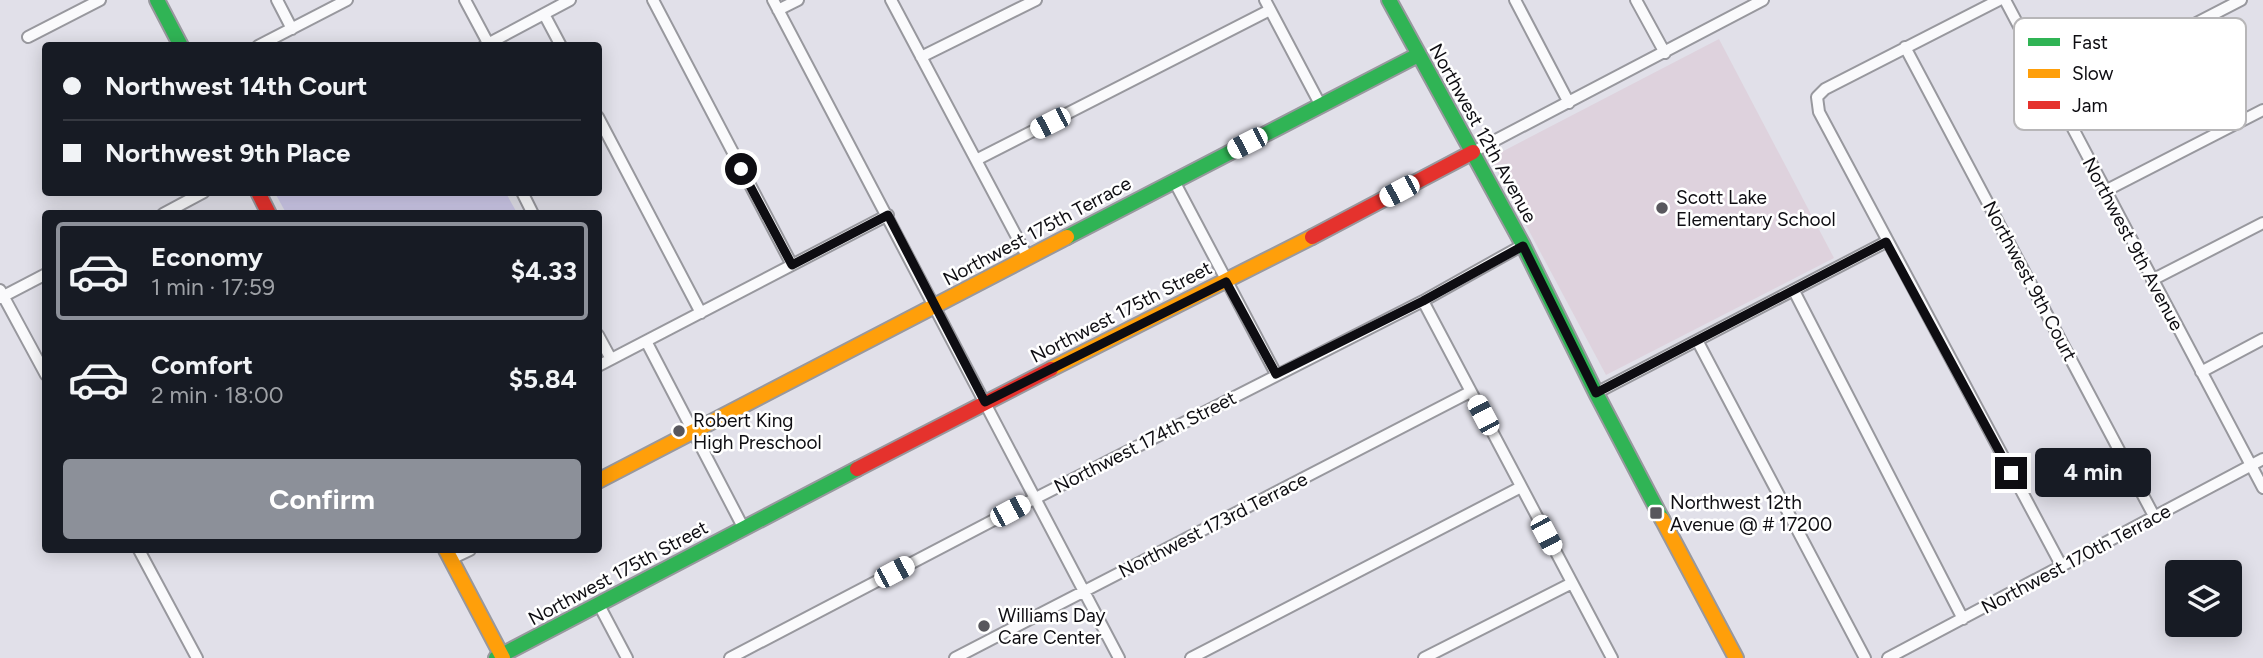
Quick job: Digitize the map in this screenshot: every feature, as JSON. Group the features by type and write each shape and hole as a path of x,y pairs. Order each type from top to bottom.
{"street":[{"path":"28,37 100,0"},
{"path":"157,0 179,42"},
{"path":"277,0 292,29"},
{"path":"266,42 347,0"},
{"path":"465,0 485,42"},
{"path":"490,42 570,0"},
{"path":"653,0 792,265"},
{"path":"798,0 776,5 1119,658"},
{"path":"891,0 1028,258"},
{"path":"921,57 1036,0"},
{"name":"Northwest 12th Avenue","path":"1389,0 1523,246 1596,393 1736,658"},
{"path":"1515,0 1569,103"},
{"path":"1636,0 1665,53"},
{"name":"Northwest 175th Street","path":"500,657 985,402 1226,282 1665,53 1761,0"},
{"path":"1999,0 1825,89 1817,97 1819,112 1886,242 2060,565"},
{"name":"Northwest 9th Avenue","path":"2005,0 2014,18"},
{"path":"2206,18 2241,0"},
{"path":"976,160 1268,5 1321,106"},
{"path":"544,13 559,42"},
{"name":"Northwest 9th Court","path":"1905,47 2154,516"},
{"name":"Northwest 175th Terrace","path":"602,479 1418,55"},
{"path":"2246,119 2263,110"},
{"path":"602,125 701,313"},
{"name":"Northwest 9th Avenue","path":"2072,130 2263,488"},
{"path":"2105,191 2224,130"},
{"path":"1174,181 1276,374"},
{"path":"170,210 197,196"},
{"path":"602,364 888,215"},
{"path":"2152,280 2263,223"},
{"path":"1596,393 1886,242"},
{"name":"Northwest 174th Street","path":"730,658 1276,374 1423,301 1523,246"},
{"path":"42,276 1,295 42,368"},
{"path":"1794,291 1963,619"},
{"path":"1423,301 1612,658"},
{"path":"2201,372 2263,339"},
{"path":"646,341 744,529"},
{"path":"602,342 611,359"},
{"path":"1698,342 1865,658"},
{"name":"Northwest 173rd Terrace","path":"955,658 1470,392"},
{"name":"Northwest 170th Terrace","path":"1888,658 2263,459"},
{"path":"1191,658 1521,487"},
{"path":"141,553 197,658"},
{"path":"449,554 500,657"},
{"path":"1424,658 1572,583"},
{"path":"599,605 627,658"}],"shaded area":[{"name":"Scott Lake Elementary School","path":"1719,39 1834,258 1606,375 1490,158"},
{"path":"277,196 508,196 515,210 284,210"}],"traffic: fast":[{"path":"157,0 179,42"},
{"path":"1389,0 1522,243 1662,519"},
{"path":"1067,237 1418,55"},
{"path":"496,658 857,469"}],"traffic: slow":[{"path":"602,479 1067,237"},
{"path":"1051,369 1312,237"},
{"path":"1662,519 1736,658"},
{"path":"448,553 503,658"}],"traffic: jam":[{"path":"1312,237 1473,152"},
{"path":"260,196 267,210"},
{"path":"857,469 1051,369"}],"place":[{"name":"Scott Lake Elementary School","path":"1662,208"},
{"name":"Robert King High Preschool","path":"679,431"},
{"name":"Northwest 12th Avenue @ # 17200","path":"1656,513"},
{"name":"Williams Day Care Center","path":"984,626"}],"route":[{"path":"741,169 792,265 888,215 985,402 1226,282 1276,374 1423,301 1523,246 1596,393 1886,242 2011,473"}]}
